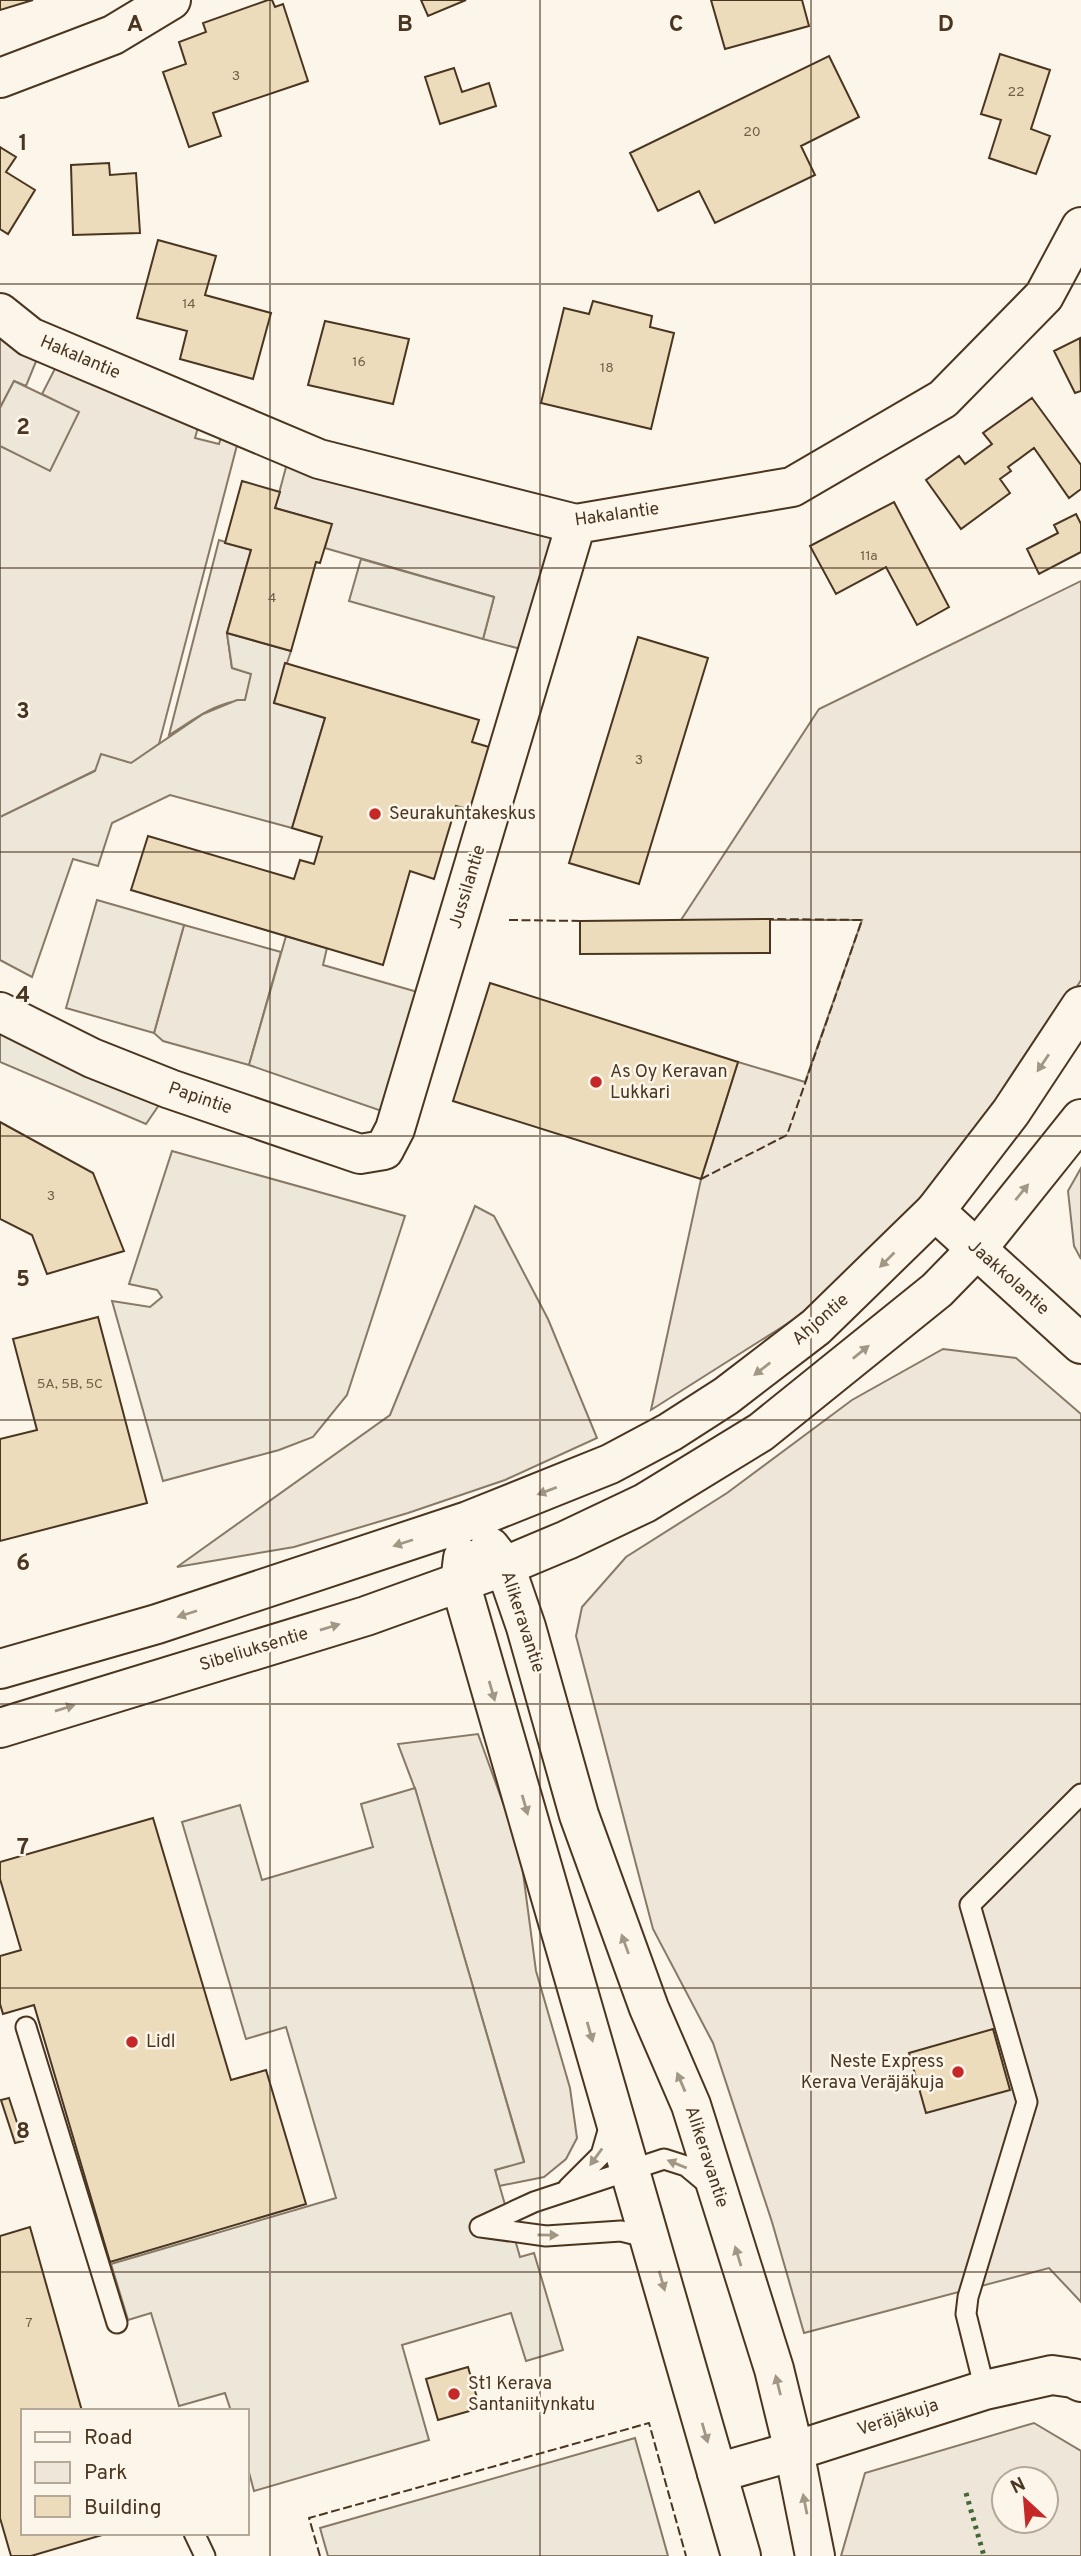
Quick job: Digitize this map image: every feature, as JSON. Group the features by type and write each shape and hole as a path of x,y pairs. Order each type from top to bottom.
{"main road":[{"path":"0,78 113,35 172,0"},
{"name":"Hakalantie","path":"0,313 30,337 319,459 576,524 792,487 943,399 1044,296 1081,227"},
{"name":"Jussilantie","path":"395,1129 576,524"},
{"name":"Ahjontie","path":"468,1521 610,1464 670,1432 726,1396 816,1327 935,1211 1011,1112 1081,1006"},
{"name":"Papintie","path":"0,1013 92,1058 170,1089 360,1154 384,1150 395,1129"},
{"path":"505,1566 567,1541 632,1509 761,1432 937,1290 976,1250 1081,1119"},
{"name":"Jaakkolantie","path":"935,1211 1081,1344"},
{"path":"0,1669 157,1624 468,1521 460,1582 740,2556"},
{"name":"Alikeravantie","path":"468,1521 505,1566 526,1627 579,1815 649,2008 691,2105 774,2369 815,2556"},
{"name":"Sibeliuksentie","path":"0,1728 366,1616 505,1566"},
{"name":"Veräjäkuja","path":"717,2473 985,2390 1052,2375 1081,2382"}],"lane":[{"path":"985,2390 966,2314 968,2297 1027,2102 970,1905 1081,1794"},
{"path":"26,2027 117,2323"},
{"path":"564,2191 601,2155 614,2113"},
{"path":"649,2238 621,2231 545,2236 480,2227 564,2191 664,2159 686,2166 718,2193"},
{"path":"195,2535 205,2556"}],"green space":[{"path":"0,329 37,359 26,386 14,381 0,408"},
{"path":"64,351 203,410 195,438 219,444 226,420 242,426 159,744 131,764 96,770 0,817 0,446 50,470 78,413 42,394"},
{"path":"289,456 566,528 532,652 483,639 494,597 325,548 331,524 275,508"},
{"path":"219,540 251,550 227,633 232,668 252,674 245,701 215,707 169,735"},
{"path":"1081,581 1081,980 1061,1013 939,1182 801,1315 651,1410 701,1179 738,1062 805,1082 862,920 681,920 819,709"},
{"path":"184,925 281,952 249,1065 163,1041 154,1033"},
{"path":"1081,1168 1081,1259 1074,1246 1068,1191"},
{"path":"475,1206 494,1216 548,1319 597,1438 505,1480 408,1513 294,1547 177,1567 390,1415"},
{"path":"943,1349 1016,1358 1081,1414 1081,2302 1049,2268 804,2333 772,2222 713,2043 653,1929 576,1636 582,1607 626,1557 727,1493 852,1400"},
{"path":"478,1734 520,1850 536,1971 570,2088 577,2138 566,2159 544,2177 499,2186 495,2170 524,2161 415,1789 398,1744"},
{"path":"1034,2423 1081,2451 1081,2556 841,2556 865,2473"}],"shaded area":[{"path":"14,381 79,412 50,471 0,446 0,408"},
{"path":"361,559 494,597 483,639 349,601"},
{"path":"227,633 291,651 274,702 325,718 292,828 170,795 112,823 98,866 73,859 32,977 0,960 0,817 95,771 101,754 131,763 203,714 237,700 245,700 251,674 232,668"},
{"path":"97,900 184,925 154,1033 66,1008"},
{"path":"286,936 327,948 323,965 435,997 399,1117 249,1065"},
{"path":"0,1012 170,1089 146,1124 0,1062"},
{"path":"172,1151 405,1216 347,1395 313,1437 279,1450 163,1481 112,1301 150,1307 162,1297 157,1290 129,1284"},
{"path":"415,1788 524,2162 495,2170 520,2257 534,2253 563,2350 526,2361 511,2313 402,2345 429,2440 254,2491 248,2469 248,2409 230,2409 225,2393 179,2406 151,2313 128,2320 111,2264 336,2198 286,2027 246,2039 182,1822 240,1805 262,1880 373,1847 361,1804"},
{"path":"635,2438 668,2556 328,2556 320,2528"}],"building":[{"path":"0,0 33,0 0,10"},
{"path":"272,0 275,7 283,4 308,81 213,113 221,136 189,147 163,72 186,64 179,42 206,32 203,23"},
{"path":"421,0 466,0 428,16"},
{"path":"711,0 802,0 809,26 725,49"},
{"path":"1000,54 1050,70 1031,129 1050,136 1036,174 989,158 1001,120 981,114"},
{"path":"829,56 859,117 801,146 815,175 715,223 699,191 658,211 630,153"},
{"path":"454,68 462,92 489,83 496,106 440,124 425,77"},
{"path":"0,147 16,157 6,172 35,190 8,234 0,229"},
{"path":"109,163 110,175 136,173 140,233 73,235 71,165"},
{"path":"158,240 216,256 205,295 271,313 253,379 180,359 187,331 137,318"},
{"path":"593,301 652,316 650,327 674,333 651,429 541,403 564,308 589,314"},
{"path":"325,321 409,339 393,404 308,385"},
{"path":"1080,338 1081,391 1075,393 1054,351"},
{"path":"1032,398 1081,465 1081,489 1069,498 1034,448 1008,467 1011,471 1000,479 1010,493 961,529 926,480 959,456 965,464 992,444 983,433"},
{"path":"242,481 280,492 275,508 332,524 320,563 316,562 291,651 227,633 251,550 225,543"},
{"path":"894,502 949,607 917,625 886,567 836,594 810,546"},
{"path":"1076,514 1081,524 1081,552 1039,574 1027,549 1058,533 1054,525"},
{"path":"638,637 708,658 639,884 569,863"},
{"name":"Seurakuntakeskus","path":"285,663 479,720 472,742 489,747 471,810 456,806 434,879 410,871 383,965 131,890 148,836 294,879 300,860 314,864 322,837 292,828 325,718 274,703"},
{"path":"770,919 770,953 580,954 580,921"},
{"name":"As Oy Keravan Lukkari","path":"490,983 738,1062 701,1179 453,1101"},
{"path":"0,1122 93,1173 124,1251 47,1274 32,1235 0,1219"},
{"path":"98,1317 147,1503 0,1541 0,1439 37,1430 13,1339"},
{"name":"Lidl","path":"153,1818 231,2080 266,2070 306,2204 110,2262 34,2005 3,2014 0,2004 0,1956 21,1950 0,1879 0,1862"},
{"path":"993,2029 1010,2090 926,2113 909,2053"},
{"path":"9,2098 23,2141 15,2143 1,2100"},
{"path":"30,2227 81,2409 21,2409 21,2535 102,2535 31,2556 11,2556 0,2518 0,2236"},
{"path":"468,2367 480,2408 438,2420 426,2379"}],"hedge":[{"path":"966,2493 984,2556"}],"fence":[{"path":"701,1179 787,1135 862,920 767,919"},
{"path":"509,920 582,921"},
{"path":"320,2556 309,2518 649,2423 686,2556"}],"place":[{"name":"Seurakuntakeskus","path":"375,814"},
{"name":"As Oy Keravan Lukkari","path":"596,1082"},
{"name":"Lidl","path":"132,2042"},
{"name":"Neste Express Kerava Veräjäkuja","path":"958,2072"},
{"name":"St1 Kerava Santaniitynkatu","path":"454,2394"}]}
